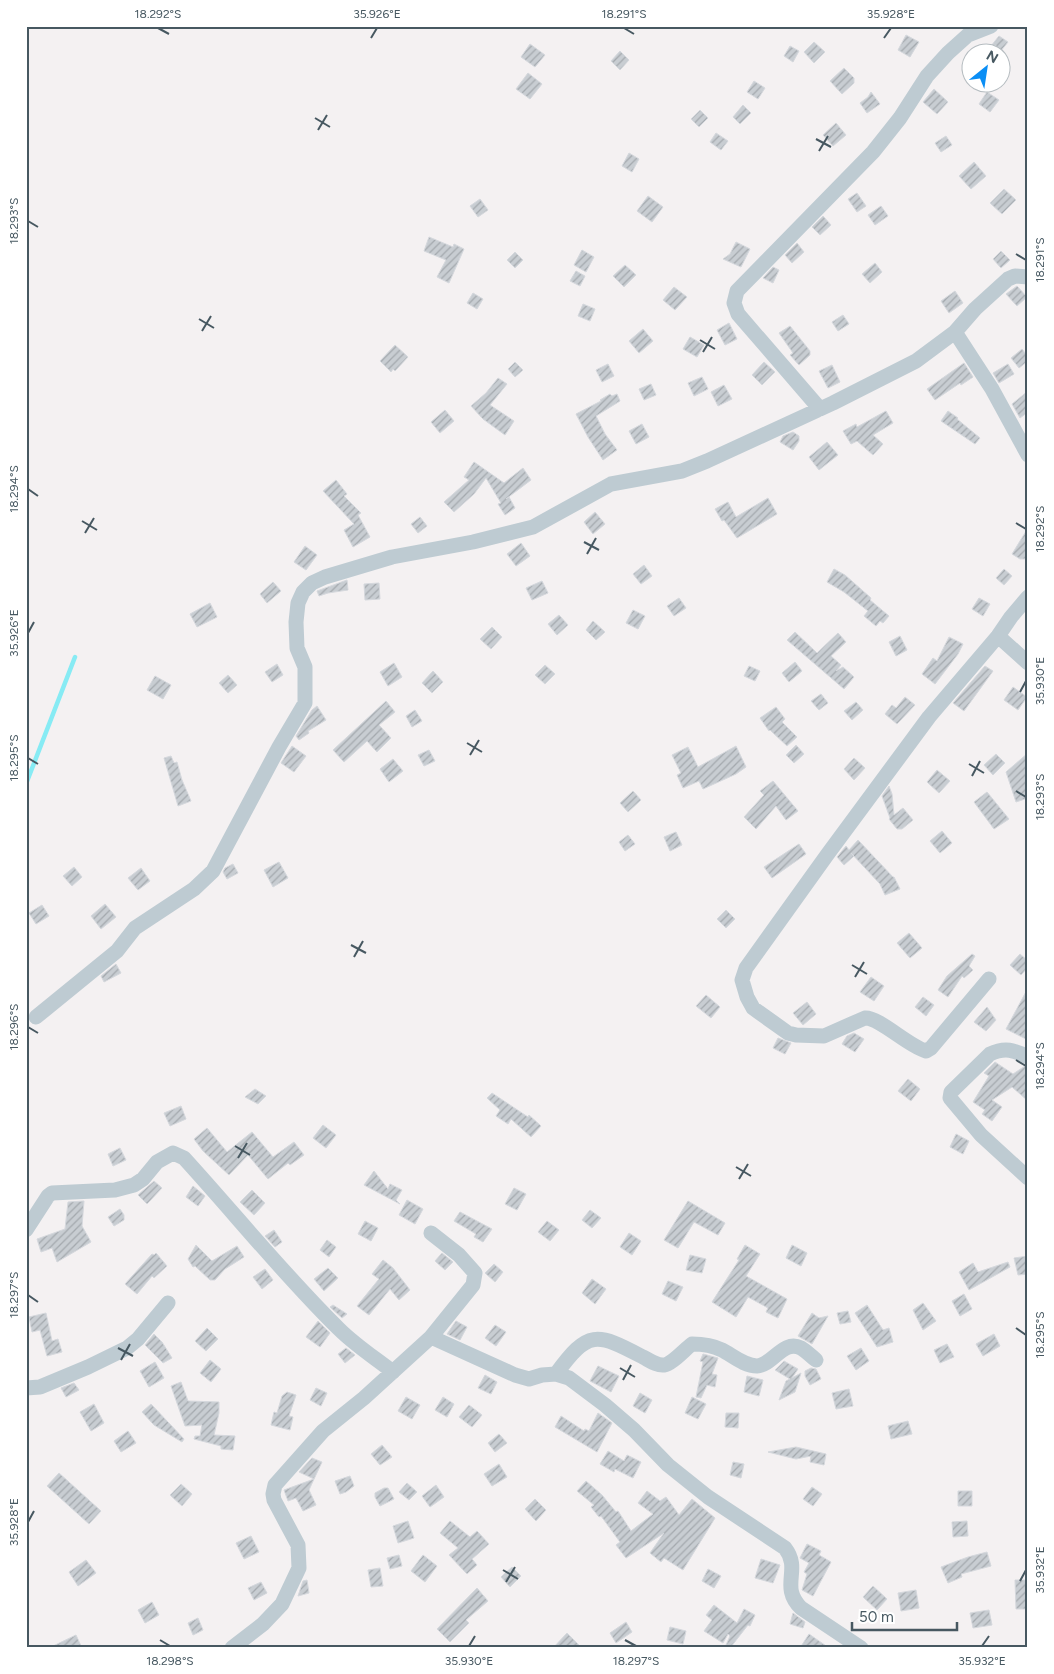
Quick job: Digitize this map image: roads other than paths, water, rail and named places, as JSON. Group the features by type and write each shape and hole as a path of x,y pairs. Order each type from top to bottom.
{"street":[{"path":"820,410 738,314 734,303 737,292 873,152 900,118 927,76 948,53 968,35 990,26"},
{"path":"36,1017 117,951 135,928 194,889 213,871 305,702 305,667 297,648 296,622 298,603 303,592 312,584 325,577 392,557 473,542 533,527 611,484 682,471 707,461 820,410 916,361 955,332 975,309 1008,279 1015,276 1028,277"},
{"path":"955,332 992,389 1028,454"},
{"path":"990,979 931,1048 926,1050 890,1031 870,1017 824,1036 788,1033 752,1008 746,997 742,980 746,968 918,733 1028,597"},
{"path":"998,636 1028,663"},
{"path":"1028,1057 1010,1049 990,1054 952,1092 950,1098 981,1135 1028,1178"},
{"path":"26,1230 44,1200 52,1193 115,1190 134,1185 143,1179 158,1162 173,1153 179,1154 215,1191 261,1247 339,1329 393,1372"},
{"path":"232,1648 263,1624 282,1604 299,1568 298,1545 274,1500 275,1485 323,1430 364,1398 431,1337 473,1285 475,1273 459,1255 431,1233"},
{"path":"26,1388 40,1387 127,1348 138,1339 168,1303"},
{"path":"431,1337 515,1375 529,1379 542,1375 556,1374 569,1378 605,1405 634,1430 668,1465 708,1497 785,1548 790,1554 792,1563 790,1593 794,1601 801,1608 861,1648"},
{"path":"556,1374 570,1355 584,1342 596,1338 621,1345 663,1366 692,1344 706,1344 722,1350 737,1360 756,1366 770,1361 779,1352 790,1346 800,1348 816,1360"}],"waterway":[{"path":"26,784 75,657"}]}
